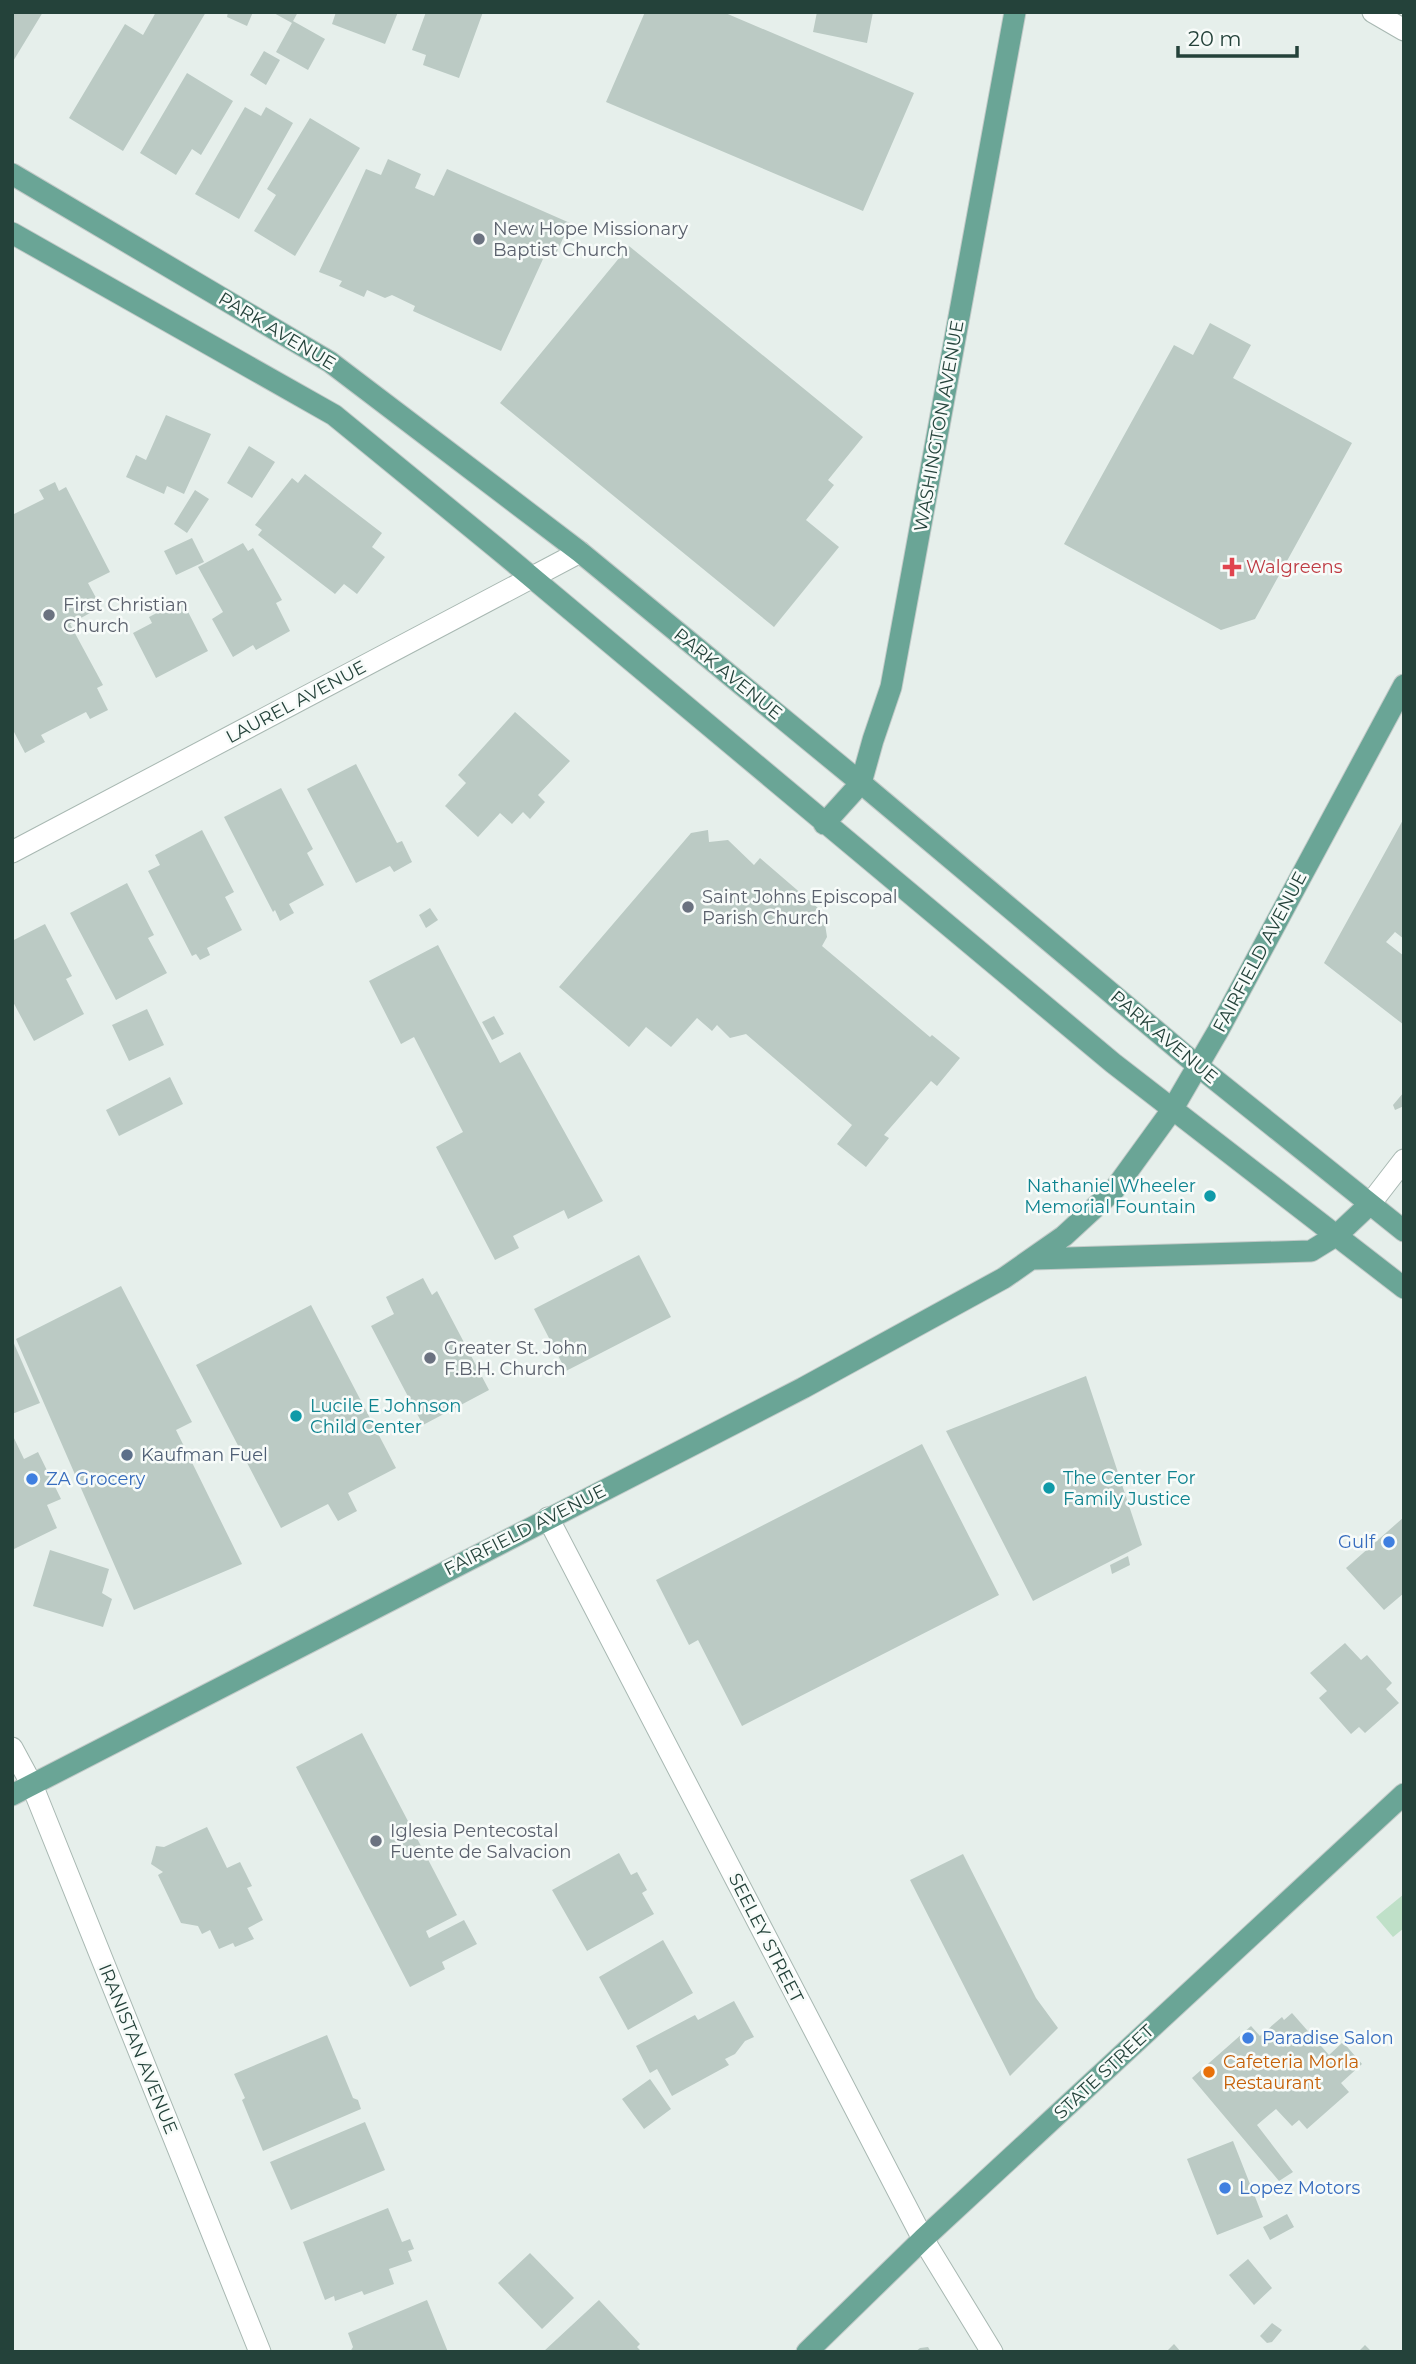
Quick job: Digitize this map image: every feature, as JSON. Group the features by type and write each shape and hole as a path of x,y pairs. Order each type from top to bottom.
{"main road":[{"name":"WASHINGTON AVENUE","path":"824,824 861,783 891,687 1015,12"},
{"name":"PARK AVENUE","path":"12,174 330,362 580,552 1198,1066 1404,1231"},
{"path":"12,233 334,415 1172,1110 1404,1288"},
{"name":"FAIRFIELD AVENUE","path":"12,1795 803,1388 1004,1278 1064,1236 1114,1191 1172,1110 1404,685"},
{"path":"1033,1259 1311,1251 1336,1235 1370,1204"},
{"name":"STATE STREET","path":"807,2352 923,2239 1404,1794"}],"street":[{"path":"1373,12 1404,30"},
{"name":"LAUREL AVENUE","path":"12,852 580,552"},
{"path":"1370,1204 1404,1160"},
{"name":"SEELEY STREET","path":"548,1518 923,2239 992,2352"},
{"name":"IRANISTAN AVENUE","path":"12,1748 32,1785 260,2352"}],"green space":[{"path":"1404,1894 1404,1928 1393,1937 1376,1917"}],"building":[{"path":"12,12 43,12 12,63"},
{"path":"156,12 206,12 123,151 69,118 125,24 143,35"},
{"path":"228,12 253,12 247,26 227,17"},
{"path":"272,12 298,12 292,23"},
{"path":"336,12 398,12 385,44 332,24"},
{"path":"426,12 483,12 459,78 423,65 426,55 412,50"},
{"path":"645,12 723,12 914,93 863,211 606,102"},
{"path":"817,12 873,12 867,43 813,32"},
{"path":"293,21 325,39 308,70 276,52"},
{"path":"264,51 280,60 266,85 250,75"},
{"path":"187,73 233,101 201,155 192,149 176,175 140,153"},
{"path":"245,107 261,116 266,107 293,123 239,219 195,194"},
{"path":"310,118 360,148 295,256 254,231 276,195 267,189"},
{"path":"388,159 421,174 415,188 434,196 447,169 570,223 555,256 538,248 535,255 543,259 501,351 413,311 415,306 392,295 385,298 367,290 364,297 339,286 342,281 319,272 366,169 381,175"},
{"path":"629,246 863,437 828,480 834,485 806,520 839,547 774,627 500,403"},
{"name":"Walgreens","path":"1210,323 1251,345 1233,378 1352,443 1255,619 1221,630 1064,544 1174,345 1193,355"},
{"path":"166,415 211,434 184,494 167,486 164,494 126,477 136,455 146,460"},
{"path":"249,446 275,462 252,498 227,483"},
{"path":"305,474 382,533 372,547 385,557 357,594 344,584 335,594 258,535 262,530 255,525 292,478 298,483"},
{"name":"First Christian Church","path":"55,482 59,491 66,487 110,572 88,583 101,607 70,624 103,685 97,688 108,710 90,719 86,712 41,735 45,742 25,753 12,732 12,515 44,499 39,490"},
{"path":"195,490 209,499 187,533 174,524"},
{"path":"192,538 204,562 176,575 164,551"},
{"path":"243,543 248,551 253,548 282,600 276,603 290,631 256,650 253,645 233,657 212,619 223,612 198,567"},
{"path":"182,600 208,651 156,678 133,633 152,623 149,617"},
{"path":"515,712 570,761 538,795 545,802 530,819 523,812 512,824 500,813 478,837 445,806 466,783 458,775"},
{"path":"356,764 397,843 402,841 412,862 394,872 390,866 356,883 307,789"},
{"path":"281,788 313,849 307,853 324,885 289,904 294,913 280,921 224,817"},
{"path":"1404,818 1404,939 1395,932 1386,942 1404,956 1404,1025 1324,963"},
{"path":"202,830 234,892 225,897 242,930 207,948 210,955 200,960 196,954 192,956 148,871 160,865 155,855"},
{"path":"708,830 709,842 728,840 754,865 760,858 818,908 812,914 825,924 827,937 822,946 930,1037 932,1035 960,1058 937,1086 931,1081 884,1135 889,1138 866,1167 837,1144 852,1125 746,1034 730,1038 717,1025 712,1031 697,1018 671,1047 646,1027 629,1047 559,987 691,833"},
{"path":"127,883 154,935 148,938 167,973 116,1000 70,913"},
{"path":"430,908 438,920 426,928 419,915"},
{"path":"45,924 72,976 66,979 84,1014 34,1041 12,1000 12,941"},
{"path":"438,945 500,1063 520,1052 603,1201 568,1219 564,1210 513,1236 519,1248 495,1260 436,1147 463,1132 414,1037 401,1044 369,981"},
{"path":"147,1009 164,1045 129,1061 112,1025"},
{"path":"494,1016 504,1034 492,1040 482,1022"},
{"path":"170,1077 183,1104 119,1136 106,1110"},
{"path":"1404,1092 1404,1106 1395,1110 1393,1105"},
{"path":"639,1255 671,1317 566,1371 534,1309"},
{"name":"Greater St. John F.B.H. Church","path":"423,1278 432,1295 437,1291 489,1390 423,1425 371,1326 394,1314 386,1297"},
{"name":"Kaufman Fuel","path":"121,1286 192,1422 176,1430 242,1564 134,1610 16,1339"},
{"name":"Lucile E Johnson Child Center","path":"311,1305 396,1468 348,1493 357,1511 338,1521 328,1504 281,1528 196,1365"},
{"path":"12,1339 40,1403 12,1414"},
{"name":"The Center For Family Justice","path":"1086,1376 1142,1545 1033,1601 946,1431"},
{"name":"ZA Grocery","path":"12,1434 24,1459 38,1452 61,1499 47,1505 57,1528 12,1550"},
{"path":"922,1444 999,1595 742,1726 698,1640 689,1645 656,1580"},
{"name":"Gulf","path":"1404,1517 1404,1593 1384,1610 1346,1568"},
{"path":"50,1550 109,1569 102,1593 112,1599 103,1627 33,1606"},
{"path":"1128,1556 1130,1565 1112,1574 1110,1565"},
{"path":"1345,1643 1361,1660 1367,1655 1392,1683 1386,1689 1399,1703 1365,1733 1359,1727 1351,1734 1319,1698 1327,1691 1310,1673"},
{"name":"Iglesia Pentecostal Fuente de Salvacion","path":"362,1733 457,1915 426,1931 429,1938 464,1920 477,1944 442,1962 445,1969 410,1987 296,1767"},
{"path":"207,1827 227,1868 240,1862 252,1886 247,1888 263,1920 248,1928 254,1939 235,1947 233,1943 219,1949 210,1930 202,1934 198,1926 181,1923 158,1875 163,1872 151,1864 156,1846 164,1847"},
{"path":"619,1853 631,1875 637,1872 647,1890 642,1893 654,1914 587,1951 552,1890"},
{"path":"963,1854 1036,1998 1058,2028 1010,2076 910,1880"},
{"path":"663,1940 693,1993 628,2030 599,1977"},
{"path":"734,2001 754,2037 745,2041 735,2054 725,2059 729,2065 672,2096 657,2069 650,2073 636,2046 695,2015 698,2020"},
{"path":"1292,2013 1329,2055 1343,2042 1362,2064 1341,2083 1349,2092 1307,2129 1299,2120 1292,2126 1276,2109 1257,2125 1293,2172 1279,2181 1192,2078 1251,2026 1260,2036 1282,2017 1284,2020"},
{"path":"327,2035 353,2098 358,2100 361,2109 263,2151 234,2074"},
{"path":"650,2079 671,2109 644,2129 622,2099"},
{"path":"365,2122 385,2170 291,2210 270,2162"},
{"name":"Lopez Motors","path":"1233,2141 1263,2217 1217,2235 1187,2159"},
{"path":"388,2208 402,2242 410,2239 414,2249 408,2251 412,2261 389,2269 394,2284 364,2295 362,2291 335,2301 334,2296 325,2300 303,2242"},
{"path":"1287,2214 1294,2227 1270,2240 1263,2227"},
{"path":"530,2253 574,2298 542,2329 498,2283"},
{"path":"1248,2259 1272,2288 1254,2305 1229,2275"},
{"path":"427,2300 448,2352 350,2352 353,2347 348,2333"},
{"path":"599,2300 640,2344 637,2347 642,2352 543,2352"},
{"path":"1272,2323 1282,2330 1272,2342 1267,2343 1260,2336"},
{"path":"1174,2344 1181,2352 1166,2352"},
{"path":"1365,2345 1372,2352 1358,2352"},
{"path":"928,2347 931,2352 915,2352 920,2348"}],"place":[{"name":"New Hope Missionary Baptist Church","path":"479,239"},
{"name":"Walgreens","path":"1232,567"},
{"name":"First Christian Church","path":"49,615"},
{"name":"Saint Johns Episcopal Parish Church","path":"688,907"},
{"name":"Nathaniel Wheeler Memorial Fountain","path":"1210,1196"},
{"name":"Greater St. John F.B.H. Church","path":"430,1358"},
{"name":"Lucile E Johnson Child Center","path":"296,1416"},
{"name":"Kaufman Fuel","path":"127,1455"},
{"name":"ZA Grocery","path":"32,1479"},
{"name":"The Center For Family Justice","path":"1049,1488"},
{"name":"Gulf","path":"1389,1542"},
{"name":"Iglesia Pentecostal Fuente de Salvacion","path":"376,1841"},
{"name":"Paradise Salon","path":"1248,2038"},
{"name":"Cafeteria Morla Restaurant","path":"1209,2072"},
{"name":"Lopez Motors","path":"1225,2188"}]}
